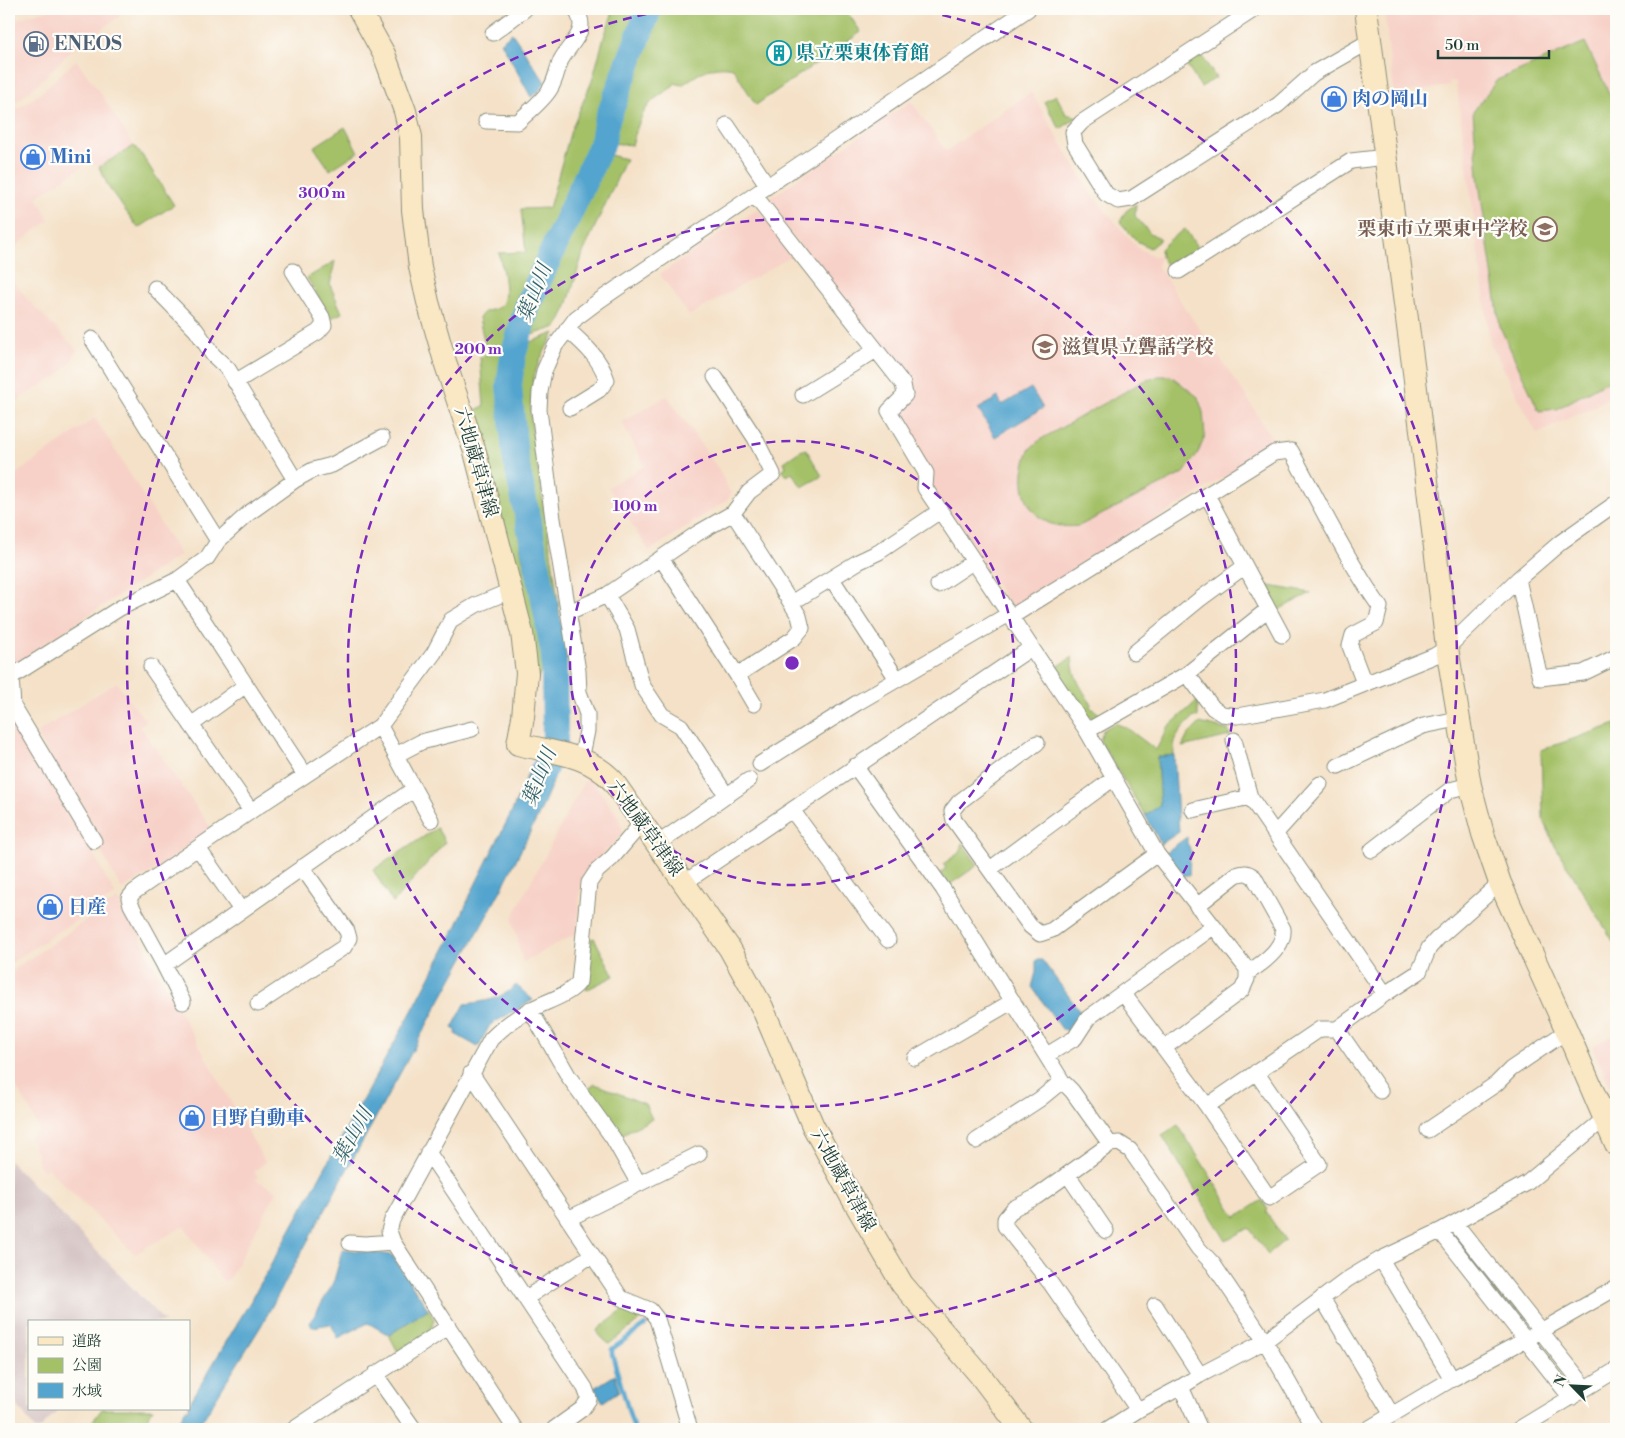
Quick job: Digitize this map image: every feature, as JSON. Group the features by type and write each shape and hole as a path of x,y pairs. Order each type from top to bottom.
{"main road":[{"name":"六地蔵草津線","path":"360,9 384,54 406,110 411,137 413,210 420,267 441,349 475,452 522,633 527,673 523,717 518,744 575,757 603,770 612,781 730,949 762,1006 813,1126 850,1196 902,1284 980,1375 1021,1429"},
{"path":"1366,9 1416,382 1447,648 1470,785 1483,834 1500,883 1567,1030 1616,1145"}],"street":[{"path":"494,33 524,9"},
{"path":"486,121 518,122 536,106 550,89 562,59 578,36 581,25 579,15 574,9"},
{"path":"575,757 587,731 587,714 579,692 578,671 553,519 539,410 544,371 555,346 576,318 600,300 755,196 1012,13 1028,9"},
{"path":"1255,9 1082,122 1073,132 1075,144 1106,194 1118,200 1131,199 1278,105 1314,73 1370,41"},
{"path":"727,125 768,186"},
{"path":"1179,271 1351,161 1386,157"},
{"path":"755,196 903,384 906,395 889,411 926,472 925,488 1087,731 1157,854 1247,969 1248,979 1242,990 1164,1048"},
{"path":"235,382 318,332 324,325 322,317 293,271"},
{"path":"155,288 196,330 213,355 228,369 295,480"},
{"path":"567,329 589,348 607,380 599,390 570,408"},
{"path":"92,339 218,542"},
{"path":"803,395 876,350"},
{"path":"568,612 607,595 698,533 733,513 749,492 773,474 755,438 715,377"},
{"path":"94,841 13,706 10,677 120,608 177,580 207,558 218,542 249,513 295,480 313,470 332,465 382,438"},
{"path":"760,764 897,679 1010,616 1274,453 1291,451 1346,552 1380,607 1376,623 1353,635 1350,646 1364,684"},
{"path":"1206,495 1282,635"},
{"path":"1187,674 1213,708 1222,714 1237,716 1325,700 1434,656 1447,648 1518,579 1561,542 1616,503"},
{"path":"791,603 858,562 879,552 940,511"},
{"path":"733,513 791,603 802,628 794,638 737,675"},
{"path":"661,558 754,704"},
{"path":"938,585 974,561"},
{"path":"1134,653 1245,566"},
{"path":"832,578 897,679"},
{"path":"1518,579 1540,678 1584,673 1616,657"},
{"path":"177,580 305,775"},
{"path":"183,1002 131,905 130,898 134,892 251,811 380,726 434,653 451,620 476,605 510,590"},
{"path":"607,595 627,629 642,685 662,715 681,726 723,790"},
{"path":"1087,731 1187,674 1268,610"},
{"path":"684,882 1031,648"},
{"path":"150,667 251,811"},
{"path":"191,725 246,685"},
{"path":"1338,766 1423,726 1458,718"},
{"path":"380,726 431,820"},
{"path":"396,755 421,742 472,729"},
{"path":"1234,740 1250,797 1385,994"},
{"path":"1037,743 958,802 952,811 954,820 1030,926 1040,934 1052,930 1157,854"},
{"path":"855,766 943,889 1062,1081 1072,1091 1110,1144"},
{"path":"990,869 1114,778"},
{"path":"656,846 749,780"},
{"path":"1275,834 1320,784"},
{"path":"1372,850 1450,790 1470,785"},
{"path":"164,964 414,789"},
{"path":"1193,810 1250,797"},
{"path":"792,810 888,940"},
{"path":"515,1429 393,1242 389,1231 392,1220 490,1039 505,1025 530,1010 573,989 579,982 589,883 597,870 612,858 641,824"},
{"path":"198,848 241,910"},
{"path":"258,1004 344,947 348,938 347,931 302,867"},
{"path":"1196,906 1236,874 1243,872 1249,873 1254,877 1284,929 1284,936 1281,942 1260,965 1247,973"},
{"path":"1207,1106 1320,1030 1337,1028 1419,972 1429,948 1437,939 1500,883"},
{"path":"1047,1055 1075,1038 1088,1018 1213,927"},
{"path":"1123,993 1207,1106 1269,1198 1319,1164 1256,1072"},
{"path":"915,1058 1013,1001"},
{"path":"530,1010 569,1077 613,1138 639,1184"},
{"path":"1337,1028 1380,1091"},
{"path":"1428,1130 1496,1084 1510,1069 1567,1030"},
{"path":"471,1073 621,1298 650,1310 657,1319 690,1429"},
{"path":"976,1141 1040,1099 1062,1081"},
{"path":"1108,1429 1200,1375 1265,1341 1322,1298 1381,1259 1440,1231 1527,1183 1604,1119"},
{"path":"1138,1410 1051,1284 1005,1226 1004,1219 1014,1208 1036,1197 1110,1144 1118,1143 1130,1150 1198,1248 1213,1264 1265,1341 1314,1429"},
{"path":"428,1152 584,1388 589,1399 582,1410 554,1429"},
{"path":"568,1219 699,1154"},
{"path":"1068,1175 1106,1231"},
{"path":"1455,1222 1586,1388"},
{"path":"1440,1231 1572,1398"},
{"path":"350,1243 393,1242"},
{"path":"526,1298 592,1255"},
{"path":"1381,1259 1452,1379"},
{"path":"1368,1429 1452,1379 1616,1288"},
{"path":"1322,1298 1392,1415"},
{"path":"1155,1305 1200,1375"},
{"path":"294,1429 448,1327"},
{"path":"1519,1429 1616,1370"},
{"path":"375,1374 414,1429"},
{"path":"1182,1387 1200,1429"}],"shaded area":[{"path":"52,9 115,9 120,16 74,48 29,92 9,106 9,21"},
{"name":"栗東市立栗東中学校","path":"1384,9 1616,9 1616,393 1588,410 1537,434 1490,342 1456,81 1449,82 1450,86 1394,93"},
{"path":"76,60 103,97 134,146 99,167 99,165 86,164 37,197 49,220 9,251 9,115 41,93"},
{"name":"滋賀県立聾話学校","path":"1031,92 1091,194 1138,248 1153,256 1160,257 1157,265 1246,396 1274,442 1273,446 1013,609 933,493 898,417 898,410 914,393 766,201 911,101 946,151"},
{"path":"758,209 793,255 689,316 660,274"},
{"path":"9,270 16,285 30,302 77,350 71,362 59,375 9,405"},
{"path":"667,396 719,470 731,494 727,500 649,551 608,487 645,466 622,422"},
{"path":"95,418 180,555 9,667 9,479"},
{"path":"117,682 146,721 140,726 211,828 164,864 122,890 37,734"},
{"path":"15,720 89,845 115,895 9,964 12,829 9,721"},
{"path":"588,775 619,818 623,833 589,868 583,877 580,888 577,933 523,962 512,918"},
{"path":"117,899 138,930 146,952 265,1162 254,1172 258,1177 256,1180 277,1191 229,1279 223,1281 184,1226 135,1254 47,1168 44,1171 40,1167 34,1146 29,1138 40,1131 28,1106 11,1079 9,1080 9,973"},
{"path":"1616,1034 1616,1099 1592,1046"},
{"path":"9,1160 163,1320 28,1320 28,1410 58,1410 40,1429 35,1429 9,1394"}],"green space":[{"path":"614,9 636,9 615,78 593,139 586,151 585,162 553,233 528,281 514,315 507,343 486,350 479,318 484,312 496,309 503,303 505,290 499,253 526,252 521,209 549,208 571,130 592,81"},
{"path":"657,9 845,9 861,32 756,105 733,68 712,68 700,73 682,85 674,83 673,87 656,98 645,110 632,145 611,143 613,122 640,60"},
{"name":"栗東市立栗東中学校","path":"1585,42 1616,108 1616,376 1557,409 1539,411 1500,327 1478,176 1473,112 1497,80"},
{"path":"1200,53 1216,78 1201,87 1185,63"},
{"path":"1056,95 1066,114 1078,117 1060,129 1044,102"},
{"path":"345,127 358,152 330,170 314,147"},
{"path":"134,146 142,155 174,205 138,228 109,188 99,167"},
{"path":"606,154 626,159 583,253 567,306 557,327 522,338 542,285 567,237 600,161"},
{"path":"1136,204 1135,216 1150,233 1161,239 1150,248 1137,241 1120,222 1126,211"},
{"path":"1185,229 1199,250 1188,256 1186,254 1167,266 1161,257 1160,249"},
{"path":"335,261 330,285 342,313 331,318 307,278"},
{"path":"555,333 542,356 533,381 531,423 555,576 565,657 559,659 518,429 514,396 519,346"},
{"path":"505,349 501,435 522,556 544,654 543,669 534,683 482,428 472,422 469,413 484,406 480,357"},
{"path":"1159,376 1171,376 1198,397 1203,412 1205,436 1198,453 1184,473 1079,526 1056,525 1041,518 1029,504 1023,486 1024,468 1030,449 1043,438 1144,381"},
{"path":"806,449 822,476 802,487 792,473 787,476 782,470 786,467 784,462"},
{"path":"1264,585 1311,593 1278,610"},
{"path":"1072,657 1076,677 1091,704 1090,707 1101,715 1096,718 1084,715 1054,669"},
{"path":"1198,700 1198,717 1194,717 1176,738 1174,755 1157,757 1160,806 1145,815 1100,741 1103,730 1115,723 1127,728 1156,750 1168,727"},
{"path":"1200,723 1228,730 1230,736 1182,747 1188,735"},
{"path":"1616,724 1616,946 1555,846 1543,818 1541,750"},
{"path":"437,828 445,842 393,903 373,870"},
{"path":"962,843 978,865 949,885 940,873 946,868 943,864 959,853"},
{"path":"594,938 614,976 586,990 591,939"},
{"path":"595,1084 645,1104 652,1119 620,1135 587,1090"},
{"path":"1178,1125 1236,1217 1262,1200 1268,1210 1266,1212 1285,1240 1268,1254 1249,1228 1226,1241 1162,1135"},
{"path":"428,1309 434,1319 431,1330 398,1352 389,1335"},
{"path":"625,1309 639,1313 644,1317 609,1344 600,1336 597,1330"},
{"path":"101,1410 152,1410 141,1429 88,1429"}],"water":[{"path":"512,33 545,82 539,91 531,97 501,42"},
{"path":"1031,388 1043,408 995,437 978,409 998,397 1002,405"},
{"path":"1174,755 1179,832 1161,844 1145,815 1160,806 1157,757"},
{"path":"544,762 558,764 554,779 540,812 501,890 261,1326 197,1429 174,1429 185,1410 190,1410 190,1402 253,1297 413,1009 457,925 512,811 532,764"},
{"path":"1187,837 1187,843 1192,854 1190,856 1189,876 1183,875 1166,852"},
{"path":"1036,960 1042,960 1082,1014 1074,1027 1070,1025 1068,1031 1062,1029 1032,987 1036,972"},
{"path":"516,985 533,1000 490,1025 478,1047 455,1034 457,1031 452,1028 465,1004 499,997"},
{"path":"343,1249 392,1255 428,1309 389,1335 368,1323 338,1338 331,1324 312,1327 310,1323 333,1284"},
{"path":"615,1375 619,1391 603,1402 594,1388"}],"waterway":[{"name":"葉山川","path":"542,775 555,742 554,656 515,456 509,385 513,356 528,304 603,141 606,123 649,9"},
{"path":"634,1429 612,1349 645,1325"}],"place":[{"name":"ENEOS","path":"36,44"},
{"name":"県立栗東体育館","path":"779,53"},
{"name":"肉の岡山","path":"1334,99"},
{"name":"Mini","path":"33,157"},
{"name":"栗東市立栗東中学校","path":"1545,229"},
{"name":"滋賀県立聾話学校","path":"1045,347"},
{"name":"日産","path":"50,907"},
{"name":"日野自動車","path":"192,1118"}]}
